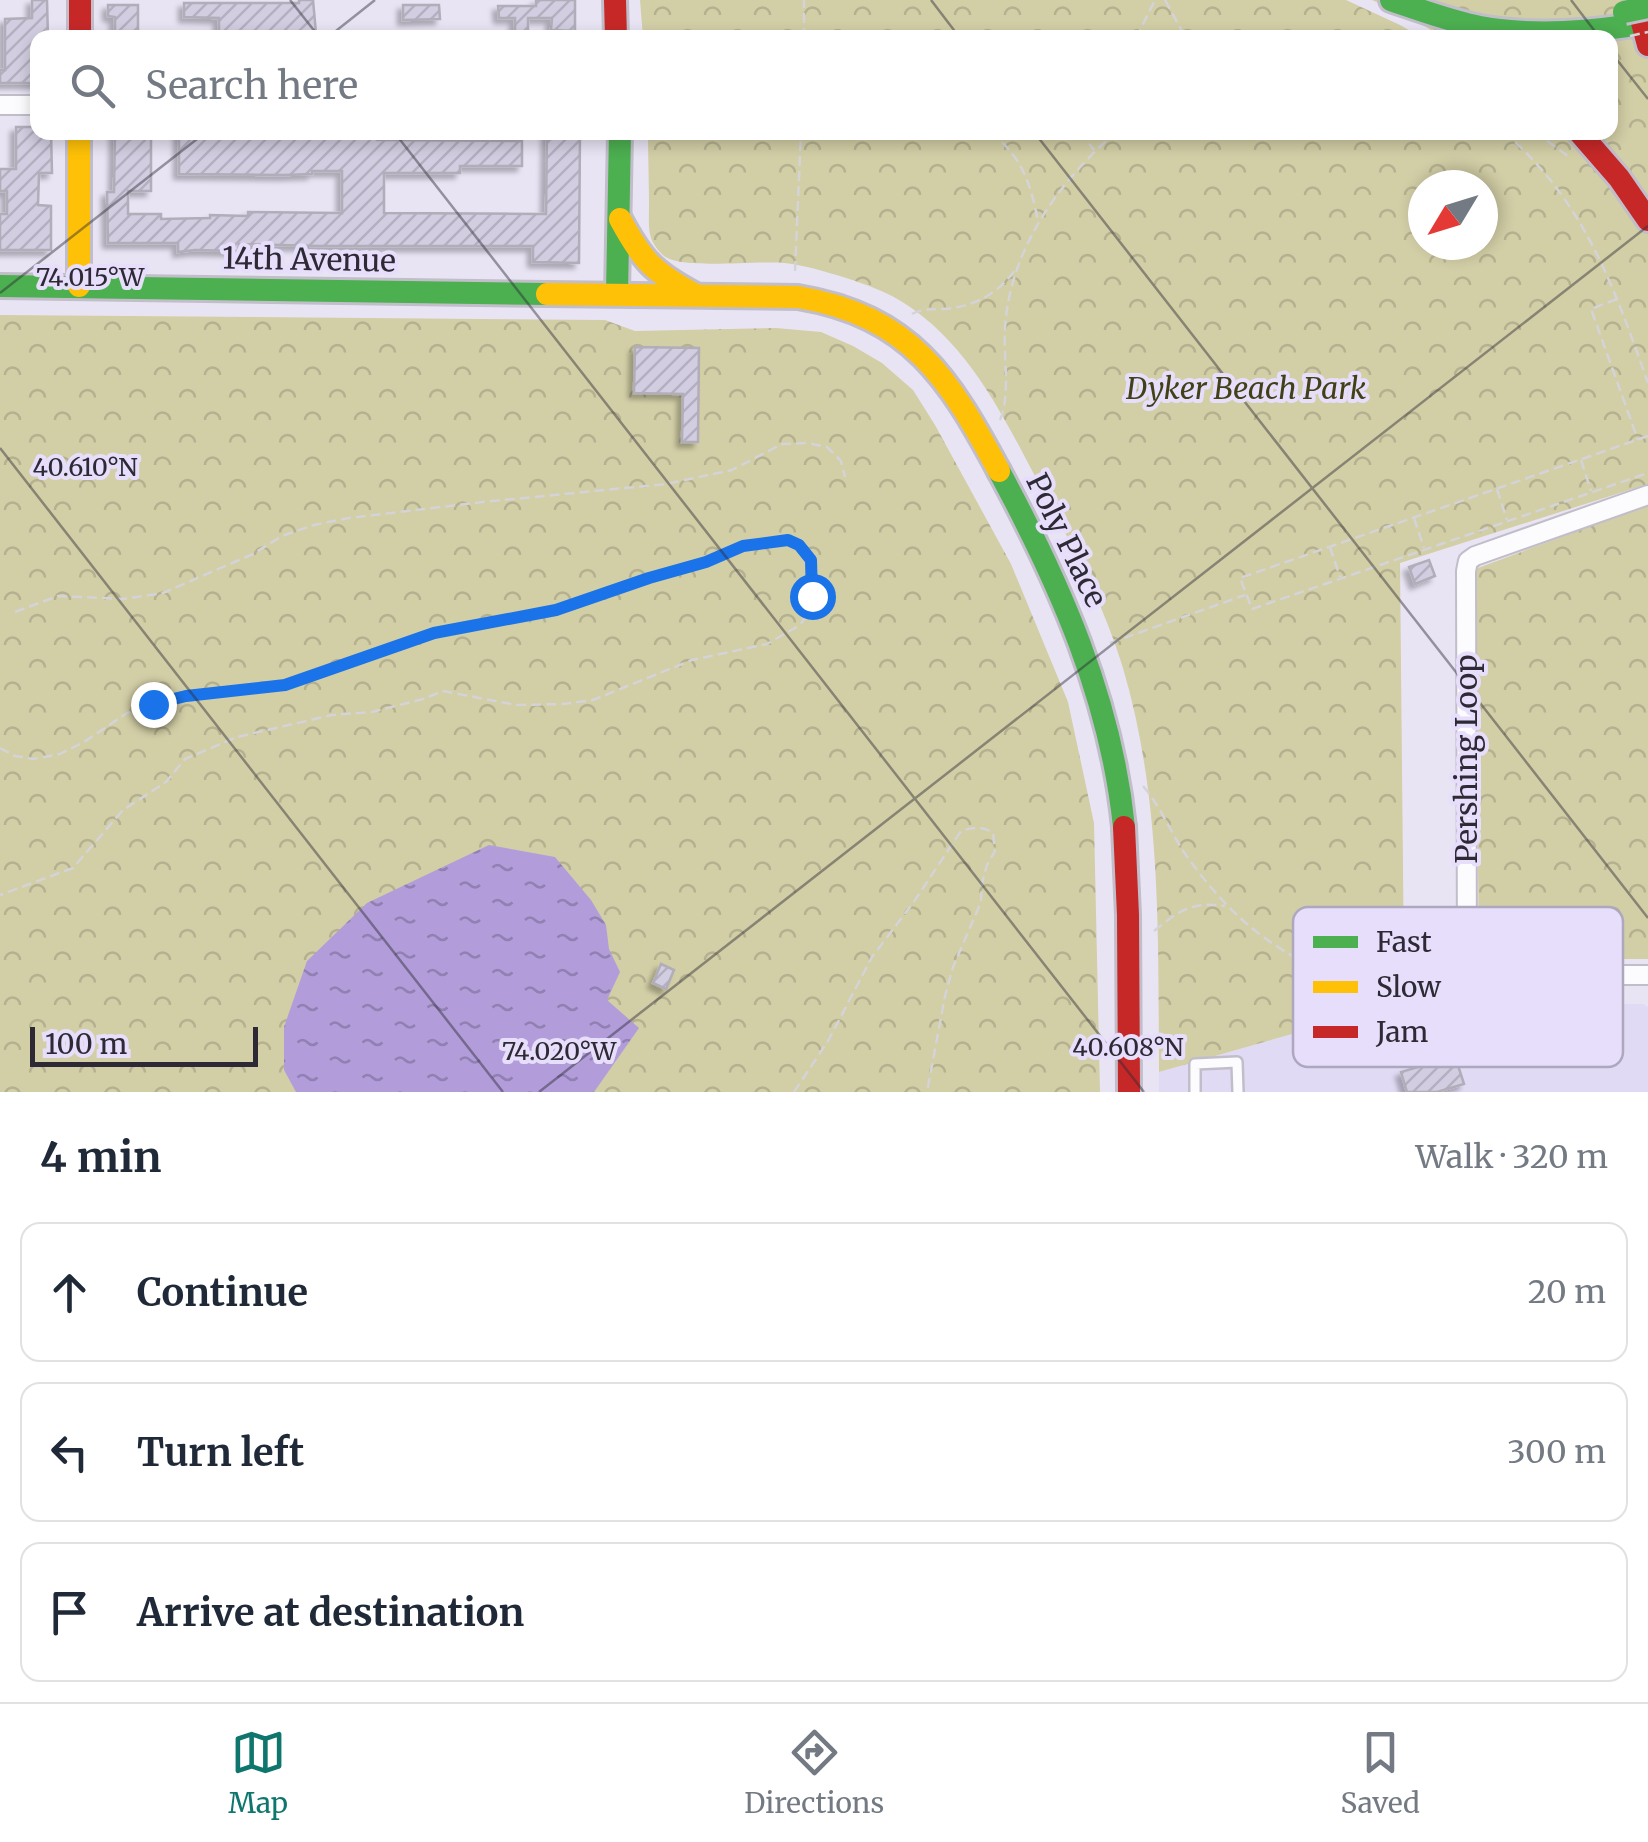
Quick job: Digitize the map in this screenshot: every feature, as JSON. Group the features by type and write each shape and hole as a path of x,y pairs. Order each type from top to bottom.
{"main road":[{"path":"80,0 80,30"},
{"path":"615,0 616,30"},
{"path":"1437,0 1518,16 1637,25"},
{"path":"1393,1 1457,22 1500,30"},
{"path":"1393,1 1446,30"},
{"path":"1637,25 1648,7"},
{"path":"1598,30 1637,25"},
{"path":"79,140 79,286"},
{"path":"616,294 620,140"},
{"path":"1586,140 1648,220"},
{"path":"619,216 636,250 652,270 697,296"},
{"name":"14th Avenue","path":"0,286 616,294"},
{"name":"Poly Place","path":"616,294 829,301 889,328 928,360 967,412 1058,586 1102,707 1119,787 1127,902 1129,1092"}],"street":[{"path":"0,105 30,106"},
{"name":"Pershing Loop","path":"1468,907 1468,561 1648,495"},
{"name":"Pershing Loop","path":"1623,974 1648,974"}],"lane":[{"path":"1196,1092 1195,1064 1238,1062 1238,1092"}],"path":[{"path":"804,0 804,30"},
{"path":"1140,30 1154,0"},
{"path":"1166,0 1182,30"},
{"path":"795,271 801,140"},
{"path":"999,140 1020,160 1032,189 1039,223"},
{"path":"1086,140 1095,151"},
{"path":"912,314 972,304 1002,286 1018,265 1049,204 1080,165 1107,140"},
{"path":"1513,140 1551,181 1603,262 1648,384"},
{"path":"1000,420 1005,392 1005,326 1018,265"},
{"path":"1618,298 1590,309 1638,440"},
{"path":"1648,436 1240,578 1252,610 1648,473"},
{"path":"15,612 58,596 124,599 163,593 253,554 282,536 314,525 483,502 666,484 732,470 782,444 827,447 841,462 846,477"},
{"path":"1581,460 1592,492"},
{"path":"1497,489 1508,521"},
{"path":"1414,518 1424,550"},
{"path":"0,748 15,756 33,758 60,754 127,713 153,704 186,696 285,685 434,633 556,610 706,562 743,546 788,540 799,545 811,560 808,614 800,625 766,644 692,660 593,700 516,705 442,690 372,712 332,716 237,737 185,759 166,782 124,810 73,868 0,895"},
{"path":"1330,547 1340,579"},
{"path":"1110,643 1246,595"},
{"path":"1143,786 1186,856 1225,906 1293,956"},
{"path":"794,1092 828,1041 872,957 961,830 986,828 993,833 995,851 987,865 976,916 952,967 927,1092"},
{"path":"1154,930 1186,908 1225,906"}],"shaded area":[{"path":"1623,1004 1648,1007 1648,1092 1159,1092 1159,1072 1293,1034 1293,1067 1623,1067"}],"green space":[{"path":"640,0 1346,0 1409,30 642,30"},
{"name":"Dyker Beach Park","path":"1372,0 1648,0 1648,484 1400,563 1403,907 1293,907 1293,1034 1159,1072 1155,868 1136,718 1123,668 1093,588 1015,439 987,391 955,348 936,328 892,296 795,264 687,263 664,256 649,231 648,140 1618,140 1618,30 1431,30"},
{"path":"0,315 605,320 635,331 776,328 821,332 882,363 913,390 935,425 1011,564 1068,702 1094,823 1100,1092 0,1092"},
{"path":"1648,505 1648,959 1623,959 1623,907 1478,907 1475,569"}],"water":[{"path":"489,845 555,857 606,925 609,949 620,972 607,1000 639,1028 594,1092 296,1092 284,1070 284,1027 307,961 367,903"}],"building":[{"path":"32,0 47,0 48,30 30,30 30,83 0,83 0,70 5,70 5,19 32,18"},
{"path":"313,0 316,30 219,30 219,18 184,17 184,3"},
{"path":"536,0 575,0 575,30 551,30 552,18 528,18 528,30 515,30 515,18 499,18 498,6 536,6"},
{"path":"108,5 138,5 138,30 115,30 115,17 108,16"},
{"path":"403,5 439,5 440,19 403,20"},
{"path":"16,127 30,127 30,140 51,140 52,173 39,173 38,205 51,206 51,250 0,250 0,214 7,214 7,191 0,191 0,169 16,169"},
{"path":"115,140 151,140 151,191 128,191 128,214 161,214 161,219 248,216 248,212 342,213 342,171 179,174 179,140 522,141 522,166 460,166 460,173 384,173 384,213 546,214 547,140 580,140 579,263 533,262 533,246 239,244 238,251 178,252 178,243 108,243 107,192 114,192"},
{"path":"635,347 699,348 698,442 682,442 683,394 634,393"},
{"path":"1429,560 1435,576 1415,584 1409,567"},
{"path":"661,964 674,970 666,989 653,983"},
{"path":"1418,1067 1459,1067 1464,1084 1437,1092 1407,1092 1401,1072"}],"traffic: fast":[{"path":"1391,0 1458,22 1498,30"},
{"path":"1624,12 1648,7"},
{"path":"1590,30 1627,26"},
{"path":"617,294 620,140"},
{"path":"0,286 547,294"},
{"path":"999,471 1080,643 1108,733 1124,827"}],"traffic: slow":[{"path":"79,140 79,286"},
{"path":"620,219 650,264 694,294"},
{"path":"547,294 798,297 837,306 870,319 922,356 962,407 999,471"}],"traffic: jam":[{"path":"80,0 80,30"},
{"path":"615,0 616,30"},
{"path":"1636,0 1648,45"},
{"path":"1586,140 1648,220"},
{"path":"1124,827 1129,1092"}],"route":[{"path":"153,704 186,696 285,685 434,633 556,610 706,562 743,546 788,540 799,545 811,560 812,596"}]}
